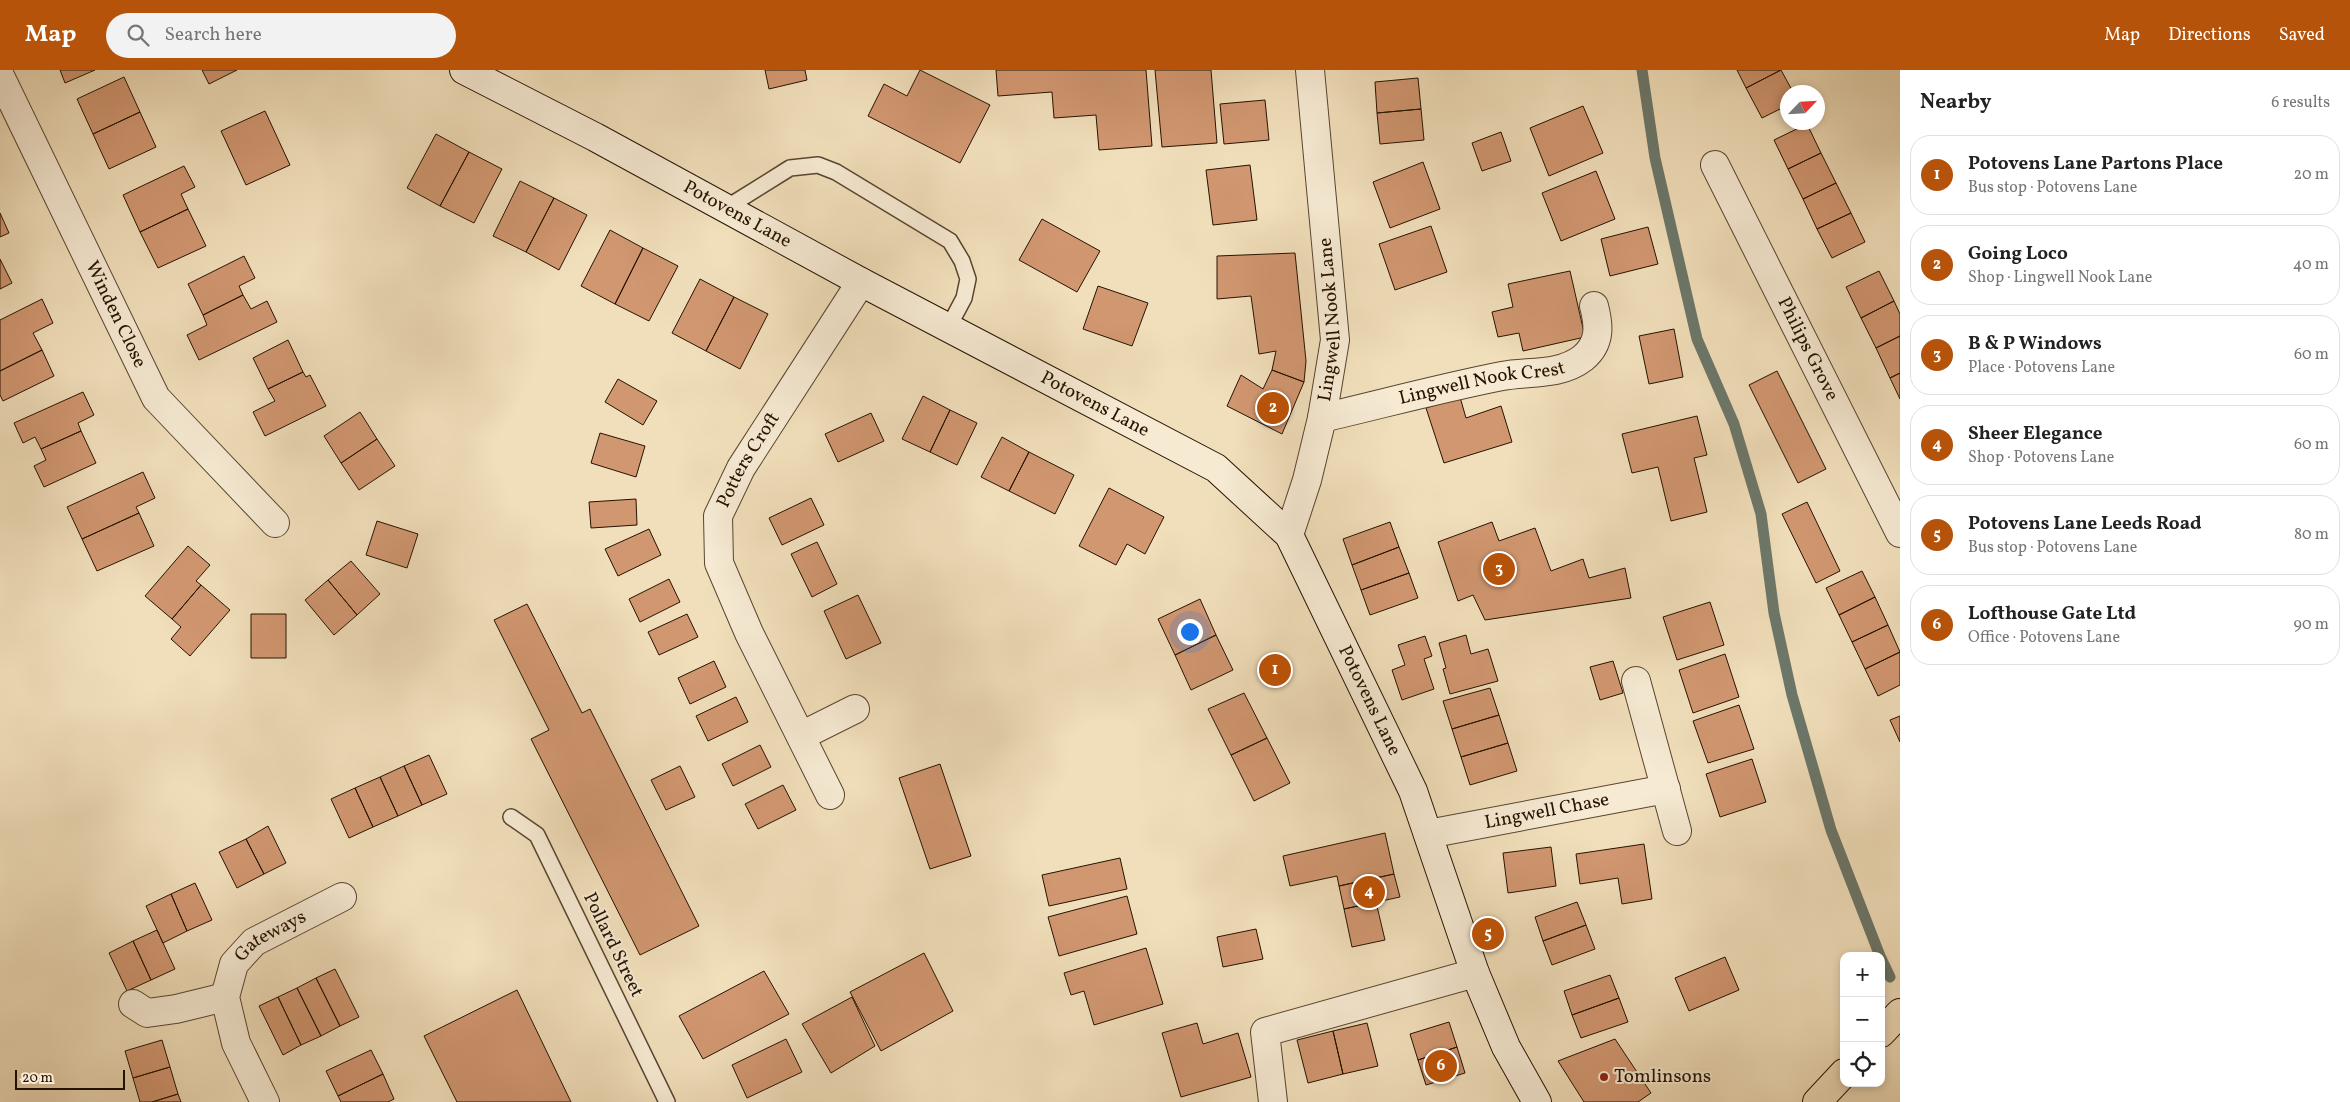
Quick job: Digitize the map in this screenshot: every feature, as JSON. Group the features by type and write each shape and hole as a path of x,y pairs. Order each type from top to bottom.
{"main road":[{"path":"1885,1029 1900,1013"},
{"path":"1817,1102 1840,1077"}],"street":[{"name":"Potovens Lane","path":"464,70 595,137 860,282 1216,468 1289,535 1413,790 1475,973 1506,1047 1537,1102"},
{"name":"Lingwell Nook Lane","path":"1289,535 1307,480 1322,418 1335,340 1310,70"},
{"name":"Winden Close","path":"0,76 156,398 275,523"},
{"name":"Philips Grove","path":"1715,165 1900,533"},
{"name":"Potters Croft","path":"830,795 749,633 719,563 718,516 741,468 860,282"},
{"name":"Lingwell Nook Crest","path":"1322,418 1504,375 1535,373 1560,368 1583,358 1596,342 1599,327 1594,306"},
{"path":"1636,681 1677,831"},
{"path":"801,736 855,709"},
{"name":"Lingwell Chase","path":"1428,834 1666,789"},
{"name":"Gateways","path":"224,997 234,964 254,942 342,898"},
{"path":"1273,1102 1265,1032 1475,973"},
{"path":"132,1004 147,1013 176,1009 224,997 236,1043 265,1102"}],"lane":[{"path":"726,208 790,168 818,165 836,172 950,241 962,261 968,279 964,298 948,328"},
{"name":"Pollard Street","path":"510,817 537,835 667,1102"}],"building":[{"path":"60,70 95,70 65,83"},
{"path":"202,70 237,70 209,84"},
{"path":"765,70 805,70 807,80 769,89"},
{"path":"920,70 990,105 960,163 868,116 884,84 907,96"},
{"path":"996,70 1146,70 1152,146 1099,150 1096,115 1054,118 1052,92 998,96"},
{"path":"1155,70 1211,70 1217,143 1162,147"},
{"path":"1737,70 1781,70 1746,88"},
{"path":"1781,70 1789,85 1780,85 1780,109 1762,118 1746,88"},
{"path":"124,77 140,112 93,134 77,99"},
{"path":"1418,78 1421,109 1377,113 1375,82"},
{"path":"1265,100 1269,140 1224,144 1220,104"},
{"path":"1583,106 1603,153 1549,176 1530,128"},
{"path":"1421,109 1424,140 1380,144 1377,113"},
{"path":"265,111 290,165 246,185 221,131"},
{"path":"140,112 156,147 109,169 93,134"},
{"path":"1795,130 1810,130 1821,153 1788,169 1774,140"},
{"path":"1501,132 1511,161 1482,171 1472,143"},
{"path":"436,134 469,152 440,206 407,188"},
{"path":"469,152 502,169 474,223 440,206"},
{"path":"1821,153 1836,183 1803,199 1788,169"},
{"path":"1423,162 1440,209 1390,228 1373,182"},
{"path":"1250,165 1257,220 1213,225 1206,170"},
{"path":"184,166 195,187 181,194 188,209 140,232 123,195"},
{"path":"1596,171 1615,219 1561,241 1542,193"},
{"path":"520,181 554,198 526,252 493,236"},
{"path":"1836,183 1851,213 1817,229 1803,199"},
{"path":"554,198 587,215 559,270 526,252"},
{"path":"188,209 206,246 158,268 140,232"},
{"path":"0,213 9,233 0,237"},
{"path":"1851,213 1865,242 1832,258 1817,229"},
{"path":"1042,219 1100,251 1077,292 1019,260"},
{"path":"1431,226 1447,272 1395,290 1379,244"},
{"path":"1648,227 1658,264 1610,276 1601,239"},
{"path":"610,230 643,248 615,304 581,286"},
{"path":"643,248 678,266 649,321 615,304"},
{"path":"1295,253 1306,361 1304,382 1272,370 1276,351 1259,354 1251,296 1217,299 1217,256"},
{"path":"244,256 255,278 239,286 243,295 203,315 188,284"},
{"path":"0,259 12,283 0,289"},
{"path":"1570,271 1585,337 1523,351 1519,333 1498,337 1492,312 1513,307 1508,284"},
{"path":"1879,271 1894,301 1861,318 1846,287"},
{"path":"700,279 734,297 706,351 672,333"},
{"path":"1098,286 1148,303 1132,346 1083,329"},
{"path":"243,295 251,309 267,301 277,322 199,360 187,335 207,325 203,315"},
{"path":"734,297 768,314 740,369 706,351"},
{"path":"42,299 53,323 33,333 42,350 0,371 0,320"},
{"path":"1894,301 1900,314 1900,336 1876,348 1861,318"},
{"path":"1674,329 1683,377 1649,384 1639,336"},
{"path":"1900,336 1900,373 1890,378 1876,348"},
{"path":"288,340 303,372 268,389 253,358"},
{"path":"42,350 54,376 3,401 0,395 0,371"},
{"path":"1272,370 1304,382 1282,434 1227,406 1241,375 1263,389"},
{"path":"1777,371 1826,469 1798,483 1749,385"},
{"path":"303,372 306,377 310,375 326,406 265,436 253,412 275,401 268,389"},
{"path":"1900,373 1900,399 1890,378"},
{"path":"618,379 657,401 643,425 605,402"},
{"path":"83,392 94,415 78,423 81,431 41,449 35,437 23,443 14,423"},
{"path":"923,396 950,410 930,452 902,439"},
{"path":"1460,397 1466,418 1501,406 1512,442 1444,463 1426,408"},
{"path":"950,410 977,423 957,465 930,452"},
{"path":"360,412 377,439 341,463 324,436"},
{"path":"871,413 884,441 838,462 825,434"},
{"path":"1697,416 1707,455 1694,458 1707,512 1671,521 1658,467 1632,473 1622,434"},
{"path":"81,431 96,463 44,487 34,466 46,460 41,449"},
{"path":"600,433 645,446 636,477 591,463"},
{"path":"1002,437 1029,452 1009,491 981,477"},
{"path":"377,439 395,466 359,490 341,463"},
{"path":"1029,452 1074,475 1055,514 1009,491"},
{"path":"143,472 155,498 136,507 139,513 82,539 67,507"},
{"path":"1109,488 1164,517 1145,554 1127,544 1116,565 1079,546"},
{"path":"811,498 824,525 782,545 769,518"},
{"path":"636,499 637,525 591,528 589,502"},
{"path":"1807,502 1840,571 1816,583 1782,514"},
{"path":"139,513 154,546 97,571 82,539"},
{"path":"377,521 418,534 407,568 366,555"},
{"path":"1390,522 1399,547 1352,565 1343,539"},
{"path":"1492,522 1499,541 1535,528 1551,571 1583,559 1589,578 1625,568 1631,598 1485,620 1473,595 1458,601 1438,542"},
{"path":"649,529 661,555 618,576 605,549"},
{"path":"817,542 837,584 812,597 791,554"},
{"path":"188,546 210,565 196,581 201,585 172,619 145,596"},
{"path":"1399,547 1409,573 1361,590 1352,565"},
{"path":"351,561 380,594 357,615 328,580"},
{"path":"1862,571 1875,597 1839,615 1826,588"},
{"path":"1409,573 1418,598 1370,615 1361,590"},
{"path":"669,579 680,602 640,622 629,599"},
{"path":"328,580 357,615 334,635 305,600"},
{"path":"201,585 230,610 190,656 171,639 181,627 172,619"},
{"path":"858,595 881,643 846,659 824,611"},
{"path":"1875,597 1888,625 1852,642 1839,615"},
{"path":"1200,599 1216,635 1175,655 1158,619"},
{"path":"1710,602 1724,645 1677,660 1663,617"},
{"path":"527,604 582,713 590,709 699,926 640,955 531,739 549,730 494,620"},
{"path":"251,614 286,614 286,658 251,658"},
{"path":"687,614 698,637 659,655 648,632"},
{"path":"1888,625 1900,652 1865,669 1852,642"},
{"path":"1216,635 1233,670 1191,690 1175,655"},
{"path":"1466,635 1471,654 1488,649 1498,681 1450,694 1443,669 1446,668 1439,643"},
{"path":"1425,636 1432,656 1424,659 1434,689 1402,700 1392,670 1405,665 1398,645"},
{"path":"1900,652 1900,685 1878,696 1865,669"},
{"path":"1725,654 1739,697 1693,713 1679,670"},
{"path":"714,661 726,687 690,704 678,678"},
{"path":"1613,661 1623,693 1600,700 1590,667"},
{"path":"1490,688 1499,715 1452,729 1443,701"},
{"path":"1244,693 1267,738 1231,755 1208,709"},
{"path":"736,697 748,722 708,741 696,716"},
{"path":"1739,705 1754,749 1708,763 1693,721"},
{"path":"1499,715 1508,743 1461,757 1452,729"},
{"path":"1900,716 1900,742 1890,720"},
{"path":"1267,738 1290,783 1254,801 1231,755"},
{"path":"1508,743 1517,771 1470,785 1461,757"},
{"path":"760,745 771,767 733,786 722,764"},
{"path":"429,755 447,794 422,805 404,766"},
{"path":"1752,759 1766,802 1720,817 1706,774"},
{"path":"940,764 971,856 930,869 899,778"},
{"path":"404,766 422,805 398,816 380,777"},
{"path":"680,766 695,797 666,810 651,780"},
{"path":"380,777 398,816 373,827 355,788"},
{"path":"783,785 796,810 758,829 745,804"},
{"path":"355,788 373,827 349,838 331,799"},
{"path":"268,826 286,863 264,874 246,839"},
{"path":"1385,833 1394,874 1339,886 1337,876 1290,886 1283,856"},
{"path":"246,839 264,874 237,888 219,852"},
{"path":"1644,844 1652,899 1622,904 1618,878 1580,884 1576,854"},
{"path":"1551,847 1556,886 1508,893 1503,853"},
{"path":"1120,858 1127,889 1049,906 1042,875"},
{"path":"1394,874 1400,897 1344,909 1339,886"},
{"path":"195,883 212,920 187,931 171,894"},
{"path":"171,894 187,931 163,943 146,906"},
{"path":"1127,896 1137,934 1059,956 1048,917"},
{"path":"1376,902 1385,940 1352,947 1344,909"},
{"path":"1577,902 1586,925 1543,941 1535,917"},
{"path":"1586,925 1595,949 1552,965 1543,941"},
{"path":"1256,929 1263,959 1223,967 1217,937"},
{"path":"157,930 175,969 151,980 133,941"},
{"path":"133,941 151,980 127,991 109,953"},
{"path":"1146,948 1163,1004 1094,1025 1084,991 1071,995 1064,973"},
{"path":"924,953 953,1011 881,1051 850,992"},
{"path":"1725,957 1739,990 1689,1011 1675,978"},
{"path":"335,969 359,1017 340,1026 316,978"},
{"path":"764,971 789,1014 703,1059 679,1016"},
{"path":"1610,975 1619,998 1572,1015 1564,991"},
{"path":"316,978 340,1026 321,1036 297,988"},
{"path":"297,988 321,1036 301,1045 278,997"},
{"path":"517,990 571,1102 457,1102 424,1036"},
{"path":"278,997 301,1045 283,1055 259,1006"},
{"path":"852,997 875,1046 831,1073 802,1024"},
{"path":"1619,998 1628,1022 1581,1038 1572,1015"},
{"path":"1449,1022 1457,1047 1418,1060 1410,1034"},
{"path":"1197,1023 1203,1044 1238,1033 1251,1077 1181,1097 1162,1033"},
{"path":"1367,1023 1378,1066 1343,1074 1333,1031"},
{"path":"1333,1031 1343,1074 1308,1083 1297,1040"},
{"path":"786,1039 802,1072 747,1098 732,1065"},
{"name":"Tomlinsons","path":"1615,1039 1651,1093 1638,1102 1584,1102 1558,1061"},
{"path":"162,1040 170,1067 133,1078 125,1051"},
{"path":"1457,1047 1465,1073 1426,1085 1418,1060"},
{"path":"371,1050 383,1074 338,1096 326,1071"},
{"path":"170,1067 178,1094 152,1102 140,1102 133,1078"},
{"path":"383,1074 394,1099 388,1102 341,1102 338,1096"},
{"path":"178,1094 181,1102 152,1102"}],"waterway":[{"path":"1642,70 1655,158 1697,339 1734,424 1761,514 1774,613 1792,695 1831,830 1878,952"},
{"path":"1885,966 1890,977"}],"place":[{"name":"Going Loco","path":"1273,408"},
{"name":"B & P Windows","path":"1499,569"},
{"name":"Potovens Lane Partons Place","path":"1275,670"},
{"name":"Sheer Elegance","path":"1369,892"},
{"name":"Potovens Lane Leeds Road","path":"1488,934"},
{"name":"Lofthouse Gate Ltd","path":"1441,1066"},
{"name":"Tomlinsons","path":"1604,1077"}]}
